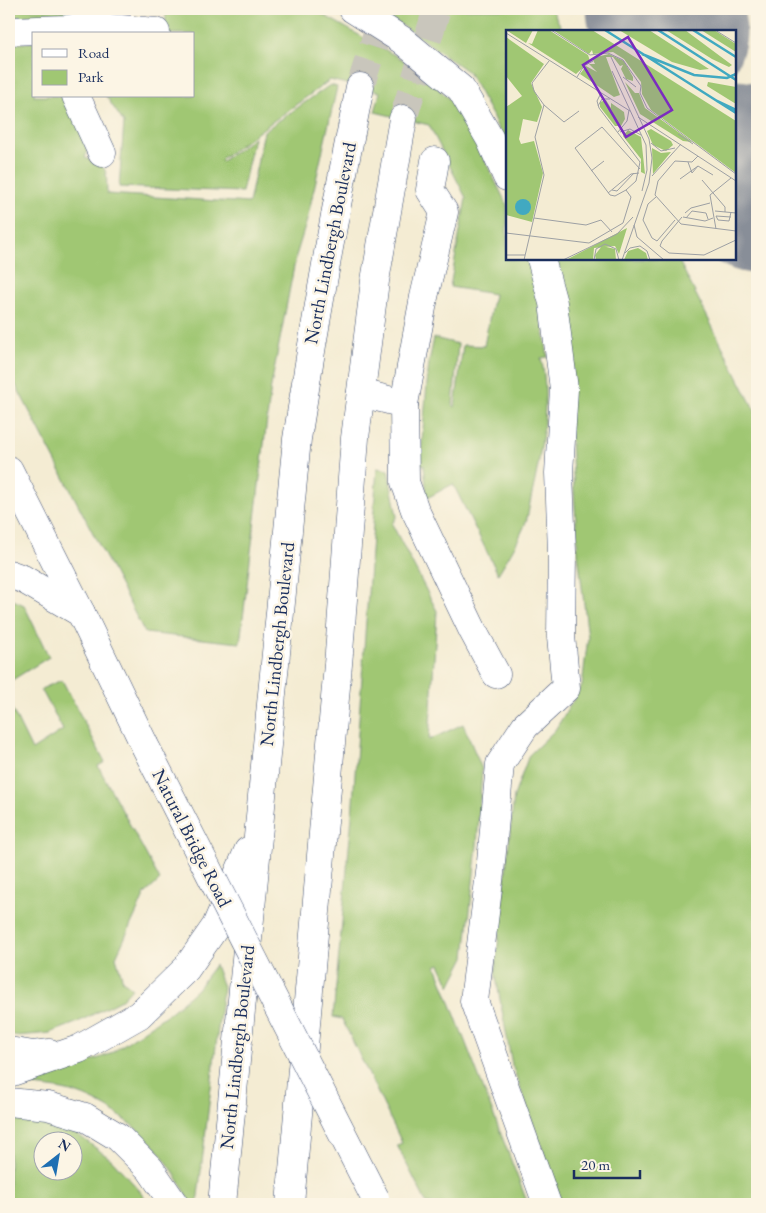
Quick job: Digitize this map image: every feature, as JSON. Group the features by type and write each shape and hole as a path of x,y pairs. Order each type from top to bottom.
{"main road":[{"path":"353,9 402,40 461,89 490,139 506,175"},
{"path":"9,31 47,32 85,26 156,25"},
{"name":"North Lindbergh Boulevard","path":"222,1204 297,439 315,319 360,87"},
{"path":"77,98 102,153"},
{"path":"290,1204 355,438 375,281 403,119"},
{"path":"435,161 430,190 444,212 424,297 404,404 405,482 419,518 473,631 496,674"},
{"path":"541,260 553,303 564,388 559,473 562,552 561,636 566,688 525,726 500,764 490,873 474,1001 547,1204"},
{"path":"360,392 404,404"},
{"name":"Natural Bridge Road","path":"11,482 81,613 144,744 376,1201"},
{"path":"9,574 23,579 81,613"},
{"path":"9,1073 79,1049 139,1015 186,969 216,926 242,867 260,817"},
{"path":"9,1051 33,1055 79,1049"},
{"path":"9,1102 48,1106 85,1117 118,1137 150,1169 174,1204"}],"green space":[{"path":"9,9 124,9 121,13 90,18 65,14 9,18"},
{"path":"166,9 313,9 405,61 409,71 414,75 426,77 459,108 506,203 506,260 528,260 536,281 548,357 541,358 545,391 544,428 527,516 518,539 498,574 453,484 427,498 424,465 420,463 429,362 434,338 458,344 453,406 455,407 463,345 484,346 494,294 450,287 466,198 429,125 375,112 380,92 330,80 221,159 222,161 254,138 242,192 119,187 124,123 107,98 195,98 195,32 165,32"},
{"path":"375,9 552,9 562,30 506,30 506,147 492,115 468,72 408,29"},
{"path":"32,42 32,98 65,98 89,147 85,158 99,163 105,170 107,194 249,203 264,131 330,85 337,87 307,220 296,256 271,386 240,643 145,633 9,372 9,44"},
{"path":"554,260 679,260 757,415 757,1204 562,1204 512,1065 495,972 514,796 529,755 555,730 582,686 588,637 578,554 570,427"},
{"path":"377,468 388,470 397,516 392,524 437,611 429,740 463,724 482,769 477,845 465,957 450,986 440,964 436,966 528,1204 427,1204 397,1145 402,1143 342,1019 333,1017 352,816"},
{"path":"9,598 24,605 49,657 9,682"},
{"path":"62,680 105,762 98,766 160,880 145,894 116,957 123,981 132,988 121,1000 76,1023 50,1033 17,1036 9,1034 9,703 32,750 63,730 41,689"},
{"path":"215,965 223,987 197,1204 192,1204 173,1171 157,1150 136,1129 111,1110 71,1092 14,1085 31,1073 72,1068 110,1054 172,1011 197,989"},
{"path":"13,1120 43,1124 63,1130 32,1130 32,1180 82,1180 82,1138 112,1160 149,1204 9,1204 9,1122"}],"runway":[{"path":"661,9 672,30"},
{"path":"736,157 757,199"}],"tunnel":[{"path":"360,87 385,9"},
{"path":"403,119 437,9"}]}
